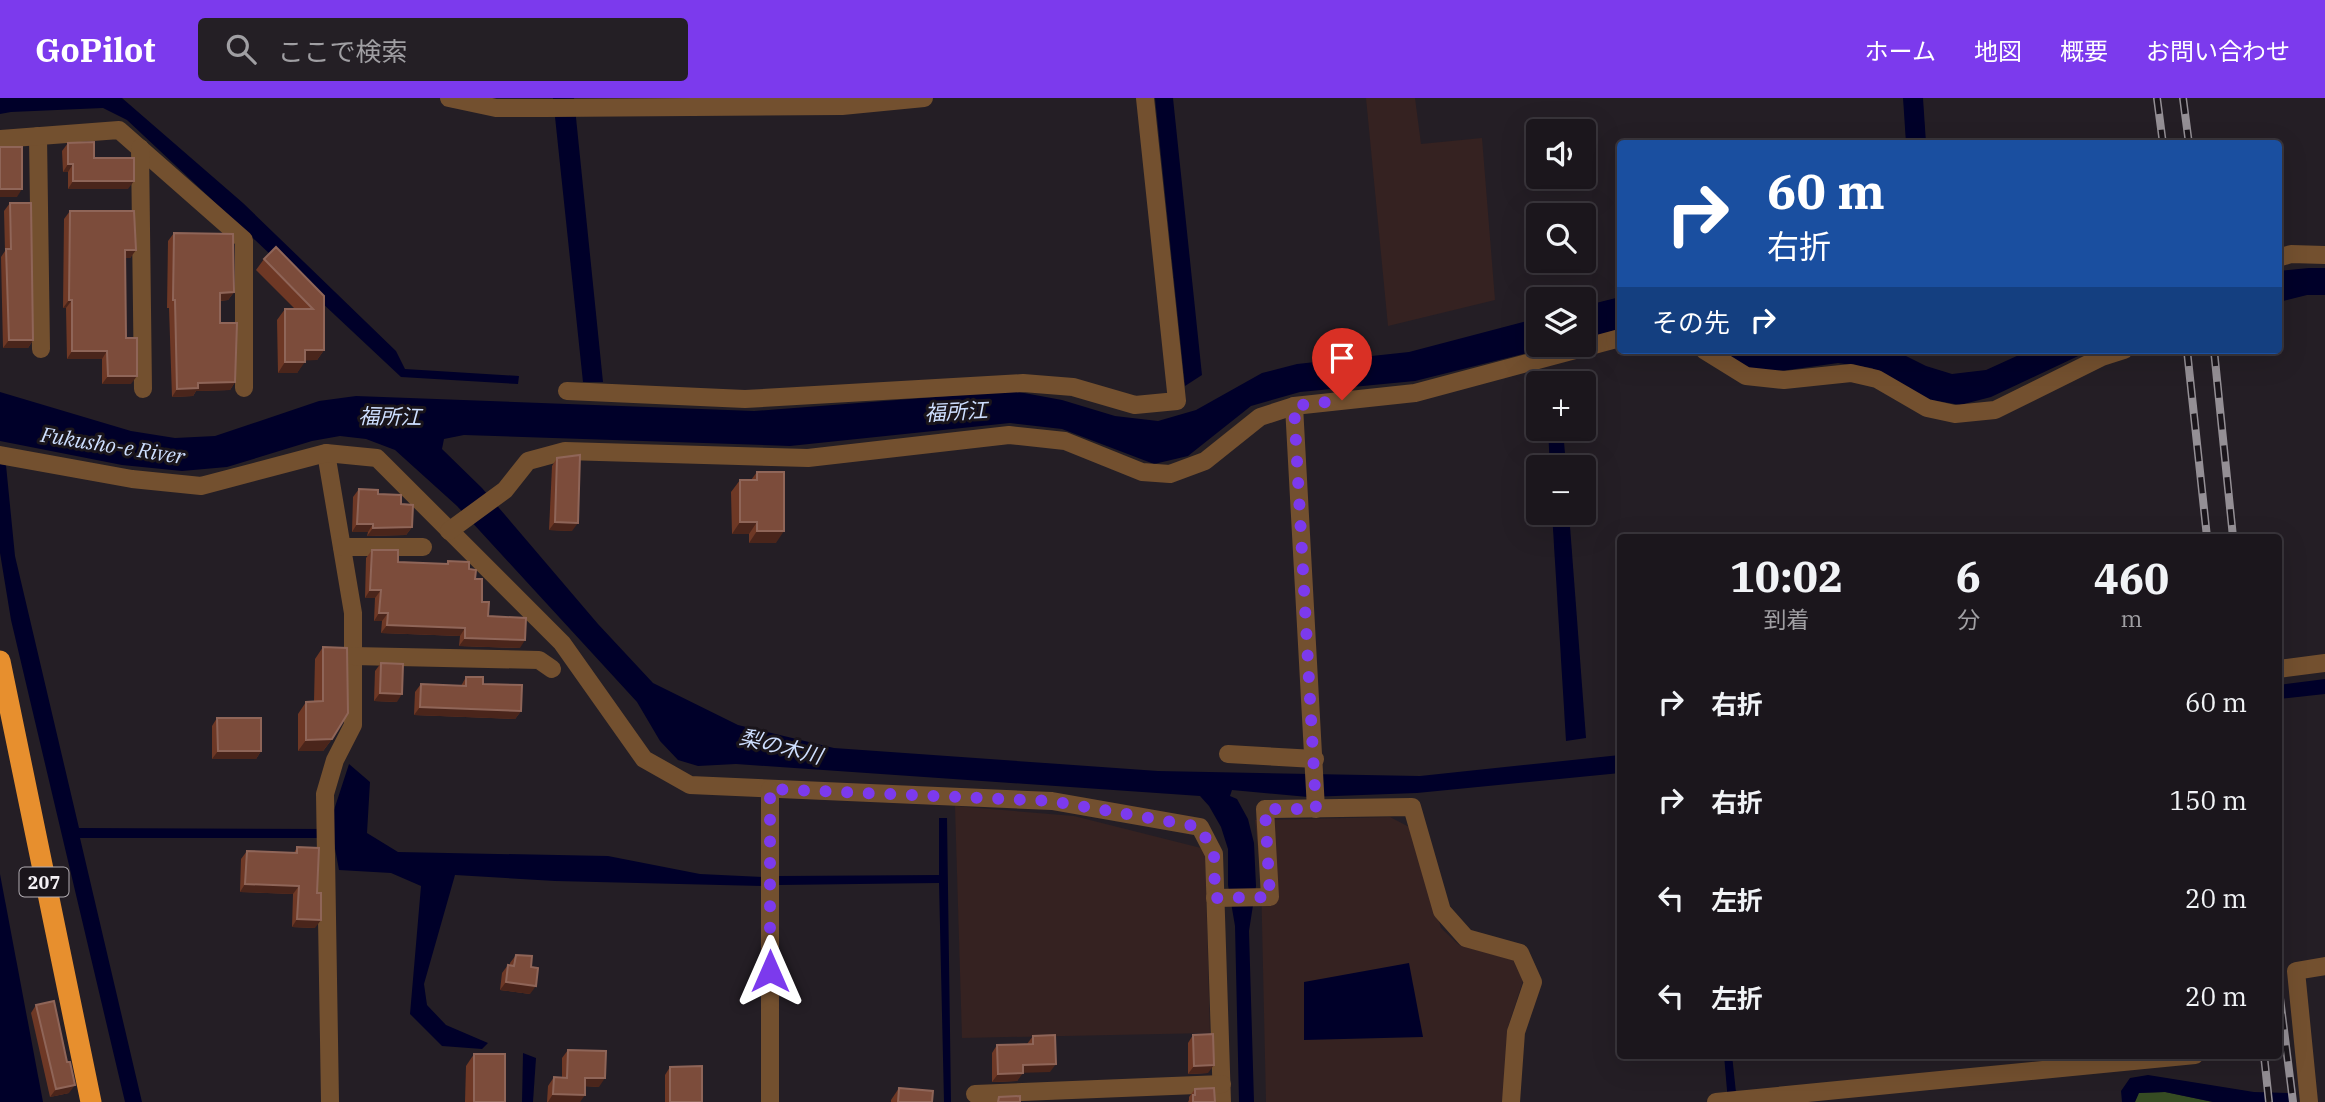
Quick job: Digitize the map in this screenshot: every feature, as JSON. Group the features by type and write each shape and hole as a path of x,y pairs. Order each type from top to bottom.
{"highway":[{"name":"207","path":"0,661 91,1102"}],"street":[{"path":"449,98 496,108 547,108 842,106 924,98"},
{"path":"567,391 745,399 1023,383 1073,387 1135,405 1177,401 1145,98"},
{"path":"0,139 119,130 244,240 244,388"},
{"path":"38,136 41,349"},
{"path":"140,148 143,390"},
{"path":"2282,257 2291,254 2325,255"},
{"path":"449,531 505,490 528,461 565,451 808,458 1009,435 1065,441 1142,472 1170,474 1205,461 1260,417 1294,406 1415,393 1617,339"},
{"path":"1710,354 1746,376 1784,380 1851,373 1877,379 1927,408 1955,414 1995,410 2111,354"},
{"path":"1294,406 1316,809"},
{"path":"0,455 132,479 201,486 326,453 377,458 562,643 644,759 690,785 1052,801 1200,827 1214,854 1222,1093 975,1094"},
{"path":"326,453 353,613 353,725 335,760 325,794 330,1102"},
{"path":"342,547 423,547"},
{"path":"353,656 538,660 552,669"},
{"path":"2282,668 2325,663"},
{"path":"1228,754 1315,758"},
{"path":"770,789 770,1102"},
{"path":"1215,898 1270,897 1265,809 1412,807 1442,911 1465,938 1520,953 1533,982 1516,1032 1511,1102"},
{"path":"2309,1102 2296,971 2325,966"},
{"path":"1716,1102 2155,1059"}],"shaded area":[{"path":"1366,98 1415,98 1421,144 1482,138 1495,300 1388,326"},
{"path":"955,806 1074,816 1205,849 1210,1033 962,1038"},
{"path":"1390,817 1411,828 1441,928 1459,945 1513,960 1523,981 1508,1027 1504,1102 1266,1102 1261,878 1255,820"}],"green space":[{"path":"2165,1092 2213,1102 2135,1102 2138,1093"}],"water":[{"path":"0,98 122,98 243,203 396,351 405,369 519,376 518,384 401,377 127,120 103,108 0,114"},
{"path":"553,98 574,98 603,382 583,382"},
{"path":"1155,98 1173,98 1202,375 1185,386"},
{"path":"1903,98 1923,98 1926,140 1906,140"},
{"path":"2325,268 2325,295 2307,295 2282,301 2282,271"},
{"path":"1617,298 1617,330 1596,336 1596,303"},
{"path":"1526,321 1526,353 1415,381 1300,392 1251,406 1188,456 1154,464 1062,429 1010,423 790,446 464,435 444,439 442,449 482,488 598,624 653,683 738,725 834,748 1158,771 1420,776 1617,755 1617,773 1417,793 1308,797 1232,790 1230,796 1237,799 1248,819 1254,843 1256,886 1249,931 1254,1102 1239,1102 1235,926 1228,885 1228,849 1221,827 1200,796 736,764 698,766 678,760 660,741 637,702 457,506 395,450 366,439 340,436 312,441 227,467 182,471 122,465 0,441 0,392 131,431 175,438 215,436 319,401 356,396 754,411 1013,391 1062,400 1115,416 1158,421 1196,410 1262,373 1297,364 1409,352"},
{"path":"1723,354 1902,354 1926,366 1952,374 1986,370 2021,354 2082,354 1991,397 1960,405 1927,399 1872,368 1838,363 1781,371 1752,370"},
{"path":"1549,441 1564,441 1565,455 1549,455"},
{"path":"0,464 6,465 15,556 79,828 332,829 333,813 349,764 370,782 367,833 398,852 608,856 700,874 763,877 762,886 555,881 455,875 424,984 427,1005 446,1025 488,1043 482,1049 442,1046 410,1014 421,886 391,873 339,870 333,838 80,838 142,1102 125,1102 11,620 0,553"},
{"path":"1553,525 1570,525 1586,738 1566,741"},
{"path":"2325,679 2325,694 2282,699 2282,685"},
{"path":"939,818 947,818 951,1102 944,1102 939,883 779,885 779,876 939,875"},
{"path":"0,874 43,1102 0,1102"},
{"path":"1409,963 1423,1037 1304,1040 1304,982"},
{"path":"523,1053 536,1058 533,1102 522,1102"},
{"path":"1724,1059 1732,1059 1737,1102 1728,1102"},
{"path":"2148,1075 2254,1092 2288,1093 2297,1102 2213,1102 2165,1092 2139,1093 2135,1102 2122,1102 2121,1091 2130,1078"}],"building":[{"path":"94,142 94,158 134,158 134,181 73,181 73,164 68,164 68,143"},
{"path":"0,147 22,147 22,189 0,189"},
{"path":"10,203 31,203 33,340 9,340 6,249 11,249"},
{"path":"70,211 134,211 136,250 125,250 126,338 137,338 137,376 108,376 107,351 72,351 72,300 69,300"},
{"path":"174,233 233,234 234,292 220,293 220,323 237,323 235,382 198,383 198,388 177,389 173,300"},
{"path":"276,247 324,296 324,350 305,350 305,362 285,362 285,309 313,309 264,259"},
{"path":"580,455 578,523 555,522 557,458"},
{"path":"757,472 784,472 784,531 757,531 757,522 740,522 740,480 757,480"},
{"path":"359,489 378,490 378,494 401,495 401,504 413,505 412,527 373,528 373,524 357,524"},
{"path":"372,550 398,550 398,562 469,562 469,569 476,570 475,579 482,579 482,602 489,602 488,616 526,618 525,640 465,638 465,628 387,625 388,613 379,613 381,590 370,590"},
{"path":"323,647 347,648 348,713 332,739 306,740 306,702 323,701"},
{"path":"381,663 403,664 402,694 380,693"},
{"path":"466,677 483,677 483,684 522,685 521,711 420,707 421,684 466,686"},
{"path":"217,718 261,718 261,751 218,751"},
{"path":"297,847 319,848 317,893 321,893 321,920 297,919 299,886 245,884 247,851 297,853"},
{"path":"516,955 532,956 531,967 538,968 536,986 506,982 508,965 514,966"},
{"path":"54,1001 67,1062 70,1062 75,1085 56,1089 36,1005"},
{"path":"1213,1034 1214,1065 1194,1066 1193,1035"},
{"path":"1055,1035 1056,1064 1023,1065 1023,1073 998,1074 997,1045 1033,1044 1033,1036"},
{"path":"568,1050 606,1051 605,1078 585,1078 585,1095 553,1094 554,1077 567,1078"},
{"path":"474,1054 505,1054 505,1102 474,1102"},
{"path":"702,1066 702,1102 670,1102 670,1067"},
{"path":"899,1088 933,1091 932,1102 898,1102"},
{"path":"1214,1088 1215,1102 1193,1102 1195,1089"},
{"path":"1020,1096 1020,1102 998,1102 999,1097"}],"railway":[{"path":"2157,98 2162,140"},
{"path":"2183,98 2188,140"},
{"path":"2187,354 2207,534"},
{"path":"2214,354 2233,534"},
{"path":"2282,1014 2293,1102"},
{"path":"2264,1059 2269,1102"}],"route":[{"path":"770,971 770,789 1052,801 1200,827 1214,854 1215,898 1270,897 1265,809 1316,809 1294,406 1342,400"}],"water label":[{"name":"福所江","path":"956,411"},
{"name":"福所江","path":"390,416"},
{"name":"Fukusho-e River","path":"113,445"},
{"name":"梨の木川","path":"781,746"}]}
